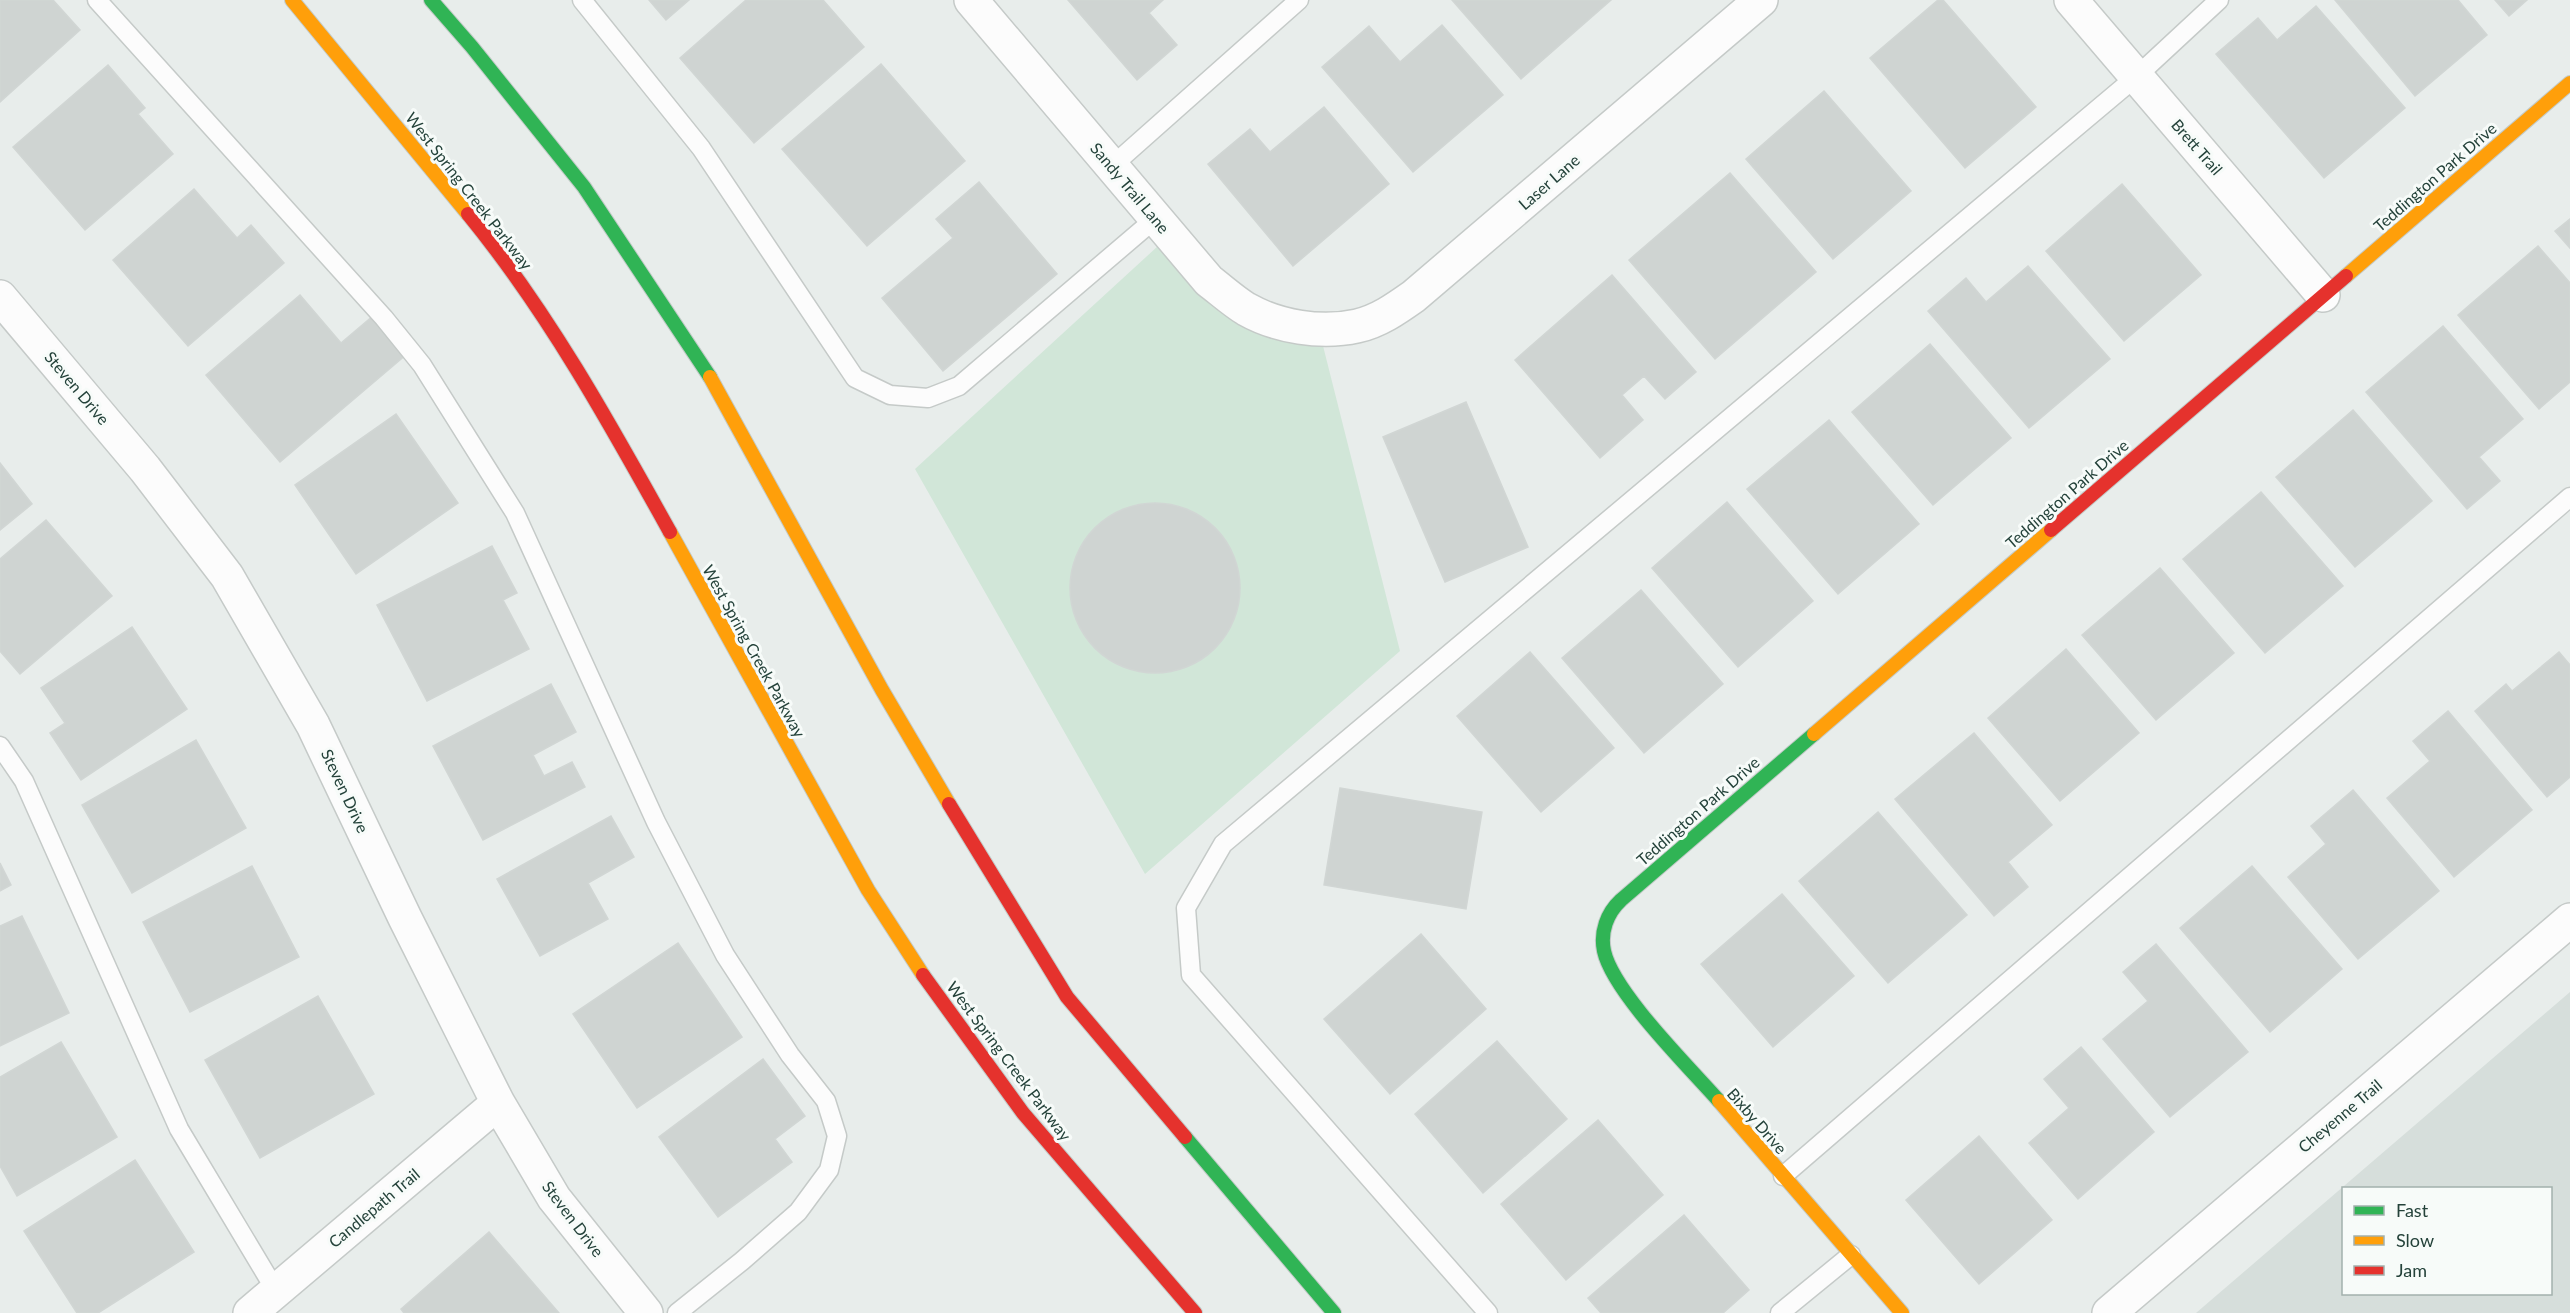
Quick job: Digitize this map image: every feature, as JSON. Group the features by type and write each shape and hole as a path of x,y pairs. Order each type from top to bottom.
{"main road":[{"name":"West Spring Creek Parkway","path":"291,0 347,64 505,260 605,414 868,890 932,988 1023,1113 1195,1313"},
{"path":"431,0 472,47 584,187 712,380 882,690 955,815 1067,997 1334,1313"},
{"name":"Teddington Park Drive","path":"1601,941 1610,912 1634,889 2570,83"},
{"name":"Bixby Drive","path":"1601,941 1613,975 1636,1006 1902,1313"}],"street":[{"name":"Sandy Trail Lane","path":"971,0 1209,281 1244,308 1269,320 1319,330"},
{"name":"Laser Lane","path":"1319,330 1358,326 1387,314 1414,296 1761,0"},
{"name":"Brett Trail","path":"2071,0 2324,295"},
{"name":"Steven Drive","path":"0,297 145,469 227,576 313,725 405,918 498,1103 554,1198 646,1313"},
{"name":"Cheyenne Trail","path":"2114,1311 2570,920"},
{"name":"Candlepath Trail","path":"250,1313 498,1103"}],"lane":[{"path":"97,0 384,318 422,365 515,513 656,822 725,955 790,1055 826,1101 837,1136 829,1170 798,1212 677,1313"},
{"path":"582,0 701,148 855,378 890,395 928,398 959,386 1156,218"},
{"path":"1112,166 1299,0"},
{"path":"1488,1313 1191,975 1186,908 1223,844 2137,76 2218,0"},
{"path":"1783,1176 2570,497"},
{"path":"0,746 24,781 179,1129 276,1291"},
{"path":"1780,1313 1851,1255"}],"shaded area":[{"path":"2570,992 2570,1313 2196,1313 2342,1188 2342,1295 2552,1295 2552,1187 2343,1187"}],"green space":[{"path":"1170,235 1209,281 1319,330 1400,651 1145,874 915,469"}],"building":[{"path":"0,0 53,0 80,30 0,102"},
{"path":"649,0 689,0 666,20"},
{"path":"746,0 823,0 864,47 754,143 680,58"},
{"path":"1068,0 1163,0 1149,13 1177,45 1137,80"},
{"path":"1452,0 1611,0 1521,79"},
{"path":"1938,0 1943,0 2036,107 1965,168 1870,58"},
{"path":"2335,0 2458,0 2487,35 2415,96"},
{"path":"2495,0 2527,0 2509,16"},
{"path":"2316,6 2405,108 2324,178 2216,54 2258,18 2277,40"},
{"path":"1442,25 1503,95 1413,172 1322,67 1369,26 1400,62"},
{"path":"881,64 965,161 867,246 782,149"},
{"path":"108,65 145,108 138,114 173,154 85,230 13,147"},
{"path":"1824,91 1911,191 1833,259 1746,159"},
{"path":"1324,107 1389,184 1293,266 1208,164 1250,129 1270,152"},
{"path":"1730,173 1816,272 1715,359 1629,260"},
{"path":"979,182 1057,274 943,371 882,298 953,238 936,219"},
{"path":"2122,184 2201,275 2124,341 2046,251"},
{"path":"194,189 237,238 251,225 284,263 188,346 113,260"},
{"path":"2570,219 2570,248 2555,231"},
{"path":"2538,246 2570,283 2570,382 2539,409 2458,315"},
{"path":"2028,266 2110,359 2029,428 1928,311 1966,278 1986,302"},
{"path":"1612,275 1696,372 1665,399 1644,376 1622,395 1643,420 1600,458 1515,360"},
{"path":"300,295 341,343 374,315 407,354 280,462 206,375"},
{"path":"2443,326 2523,419 2479,457 2500,481 2467,509 2366,392"},
{"path":"1930,344 2011,438 1933,505 1852,412"},
{"path":"1466,402 1528,547 1445,582 1383,437"},
{"path":"2353,410 2432,501 2355,567 2276,477"},
{"path":"396,414 458,503 356,574 295,485"},
{"path":"1829,420 1919,524 1838,594 1747,489"},
{"path":"0,463 32,504 0,530"},
{"path":"2261,492 2343,586 2265,653 2183,559"},
{"path":"1727,502 1813,601 1738,667 1652,568"},
{"path":"1155,503 1172,504 1188,509 1215,528 1234,555 1239,571 1239,605 1234,621 1215,648 1188,667 1172,672 1155,673 1138,672 1122,667 1095,648 1076,621 1071,605 1070,588 1071,571 1076,555 1095,528 1122,509 1138,504"},
{"path":"46,520 112,596 20,674 0,651 0,559"},
{"path":"492,546 517,593 503,600 529,649 427,701 377,605"},
{"path":"2160,568 2234,653 2156,720 2082,635"},
{"path":"1641,590 1723,684 1644,753 1562,658"},
{"path":"132,627 187,709 81,780 50,733 65,723 41,688"},
{"path":"2066,649 2139,733 2060,801 1988,718"},
{"path":"1530,652 1614,748 1541,812 1457,716"},
{"path":"2559,652 2570,665 2570,777 2547,797 2475,711 2506,684 2512,691"},
{"path":"551,684 576,732 533,755 544,776 572,762 585,787 483,840 433,746"},
{"path":"2448,711 2532,810 2454,877 2387,798 2430,761 2413,741"},
{"path":"1974,733 2052,825 2008,862 2028,887 1994,916 1895,799"},
{"path":"196,740 246,828 132,893 82,805"},
{"path":"1340,788 1482,812 1466,909 1324,885"},
{"path":"2353,790 2439,891 2358,959 2288,877 2326,844 2311,826"},
{"path":"1878,812 1967,915 1888,983 1799,881"},
{"path":"611,816 634,857 588,883 608,919 540,956 497,879"},
{"path":"0,863 11,885 0,891"},
{"path":"252,866 299,957 190,1012 143,922"},
{"path":"2252,866 2342,969 2270,1032 2180,928"},
{"path":"1782,894 1854,976 1773,1047 1701,964"},
{"path":"22,916 69,1013 0,1046 0,926"},
{"path":"1421,934 1486,1009 1390,1094 1324,1019"},
{"path":"678,943 742,1037 637,1108 573,1014"},
{"path":"2156,944 2248,1052 2170,1117 2103,1039 2148,1001 2123,972"},
{"path":"318,996 374,1094 260,1158 205,1060"},
{"path":"1497,1041 1567,1119 1483,1193 1415,1114"},
{"path":"61,1042 117,1137 17,1196 0,1166 0,1077"},
{"path":"2081,1047 2154,1132 2078,1199 2029,1143 2069,1108 2044,1079"},
{"path":"763,1059 805,1116 775,1139 792,1162 718,1217 659,1137"},
{"path":"1598,1120 1663,1195 1566,1280 1501,1204"},
{"path":"1979,1136 2052,1220 1979,1284 1906,1200"},
{"path":"135,1160 194,1252 98,1313 77,1313 24,1231"},
{"path":"1684,1215 1749,1290 1723,1313 1601,1313 1588,1298"},
{"path":"489,1232 559,1313 404,1313 401,1309"}],"traffic: fast":[{"path":"431,0 472,47 584,187 710,377"},
{"path":"1719,1101 1636,1008 1610,968 1604,951 1604,930 1608,917 1621,900 1814,734"},
{"path":"1185,1137 1334,1313"}],"traffic: slow":[{"path":"292,0 468,214"},
{"path":"2346,276 2570,83"},
{"path":"710,377 882,690 949,804"},
{"path":"1814,734 2051,530"},
{"path":"670,532 868,890 923,975"},
{"path":"1719,1101 1902,1313"}],"traffic: jam":[{"path":"468,214 525,290 576,368 670,532"},
{"path":"2051,530 2346,276"},
{"path":"949,804 1067,997 1185,1137"},
{"path":"923,975 1023,1113 1195,1313"}]}
